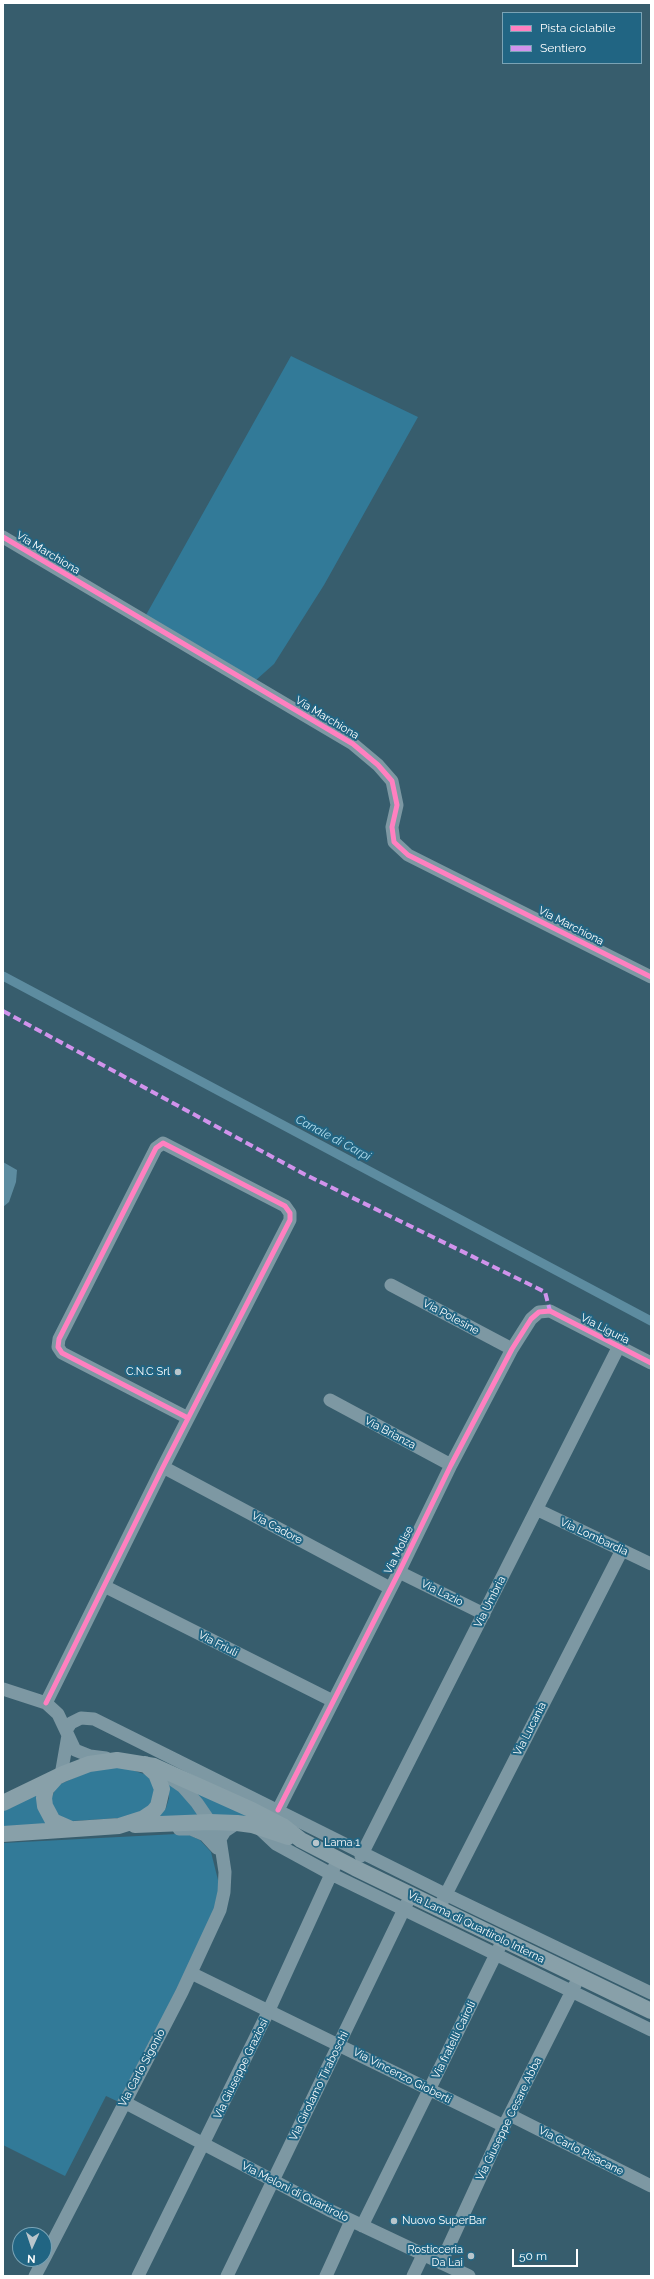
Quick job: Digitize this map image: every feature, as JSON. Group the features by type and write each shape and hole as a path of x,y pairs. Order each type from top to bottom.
{"main road":[{"path":"3,1803 89,1764 117,1760 144,1763 156,1774 160,1782 161,1795 158,1806 153,1812 144,1818 124,1826 3,1834"},
{"name":"Via Lama di Quartirolo Interna","path":"144,1763 166,1770 252,1810 282,1826 301,1840 438,1909 500,1947 580,1976 651,2011"},
{"path":"60,1776 46,1789 44,1798 45,1808 56,1823 76,1828"},
{"name":"Via Lama di Quartirolo Interna","path":"124,1826 210,1822 237,1823 301,1840"}],"street":[{"name":"Via Marchiona","path":"3,537 353,744 378,765 392,781 396,805 392,827 394,842 408,855 651,977"},
{"path":"46,1703 163,1467 290,1220 290,1213 285,1206 163,1143 156,1148 59,1339 58,1347 62,1353 188,1418"},
{"name":"Via Polesine","path":"391,1285 512,1348"},
{"name":"Via Molise","path":"278,1810 399,1572 451,1465 512,1348 531,1319 540,1312 550,1311"},
{"name":"Via Liguria","path":"550,1311 618,1348 651,1363"},
{"name":"Via Umbria","path":"362,1854 538,1510 618,1348"},
{"name":"Via Brianza","path":"330,1400 451,1465"},
{"name":"Via Cadore","path":"163,1467 390,1588"},
{"name":"Via Lombardia","path":"538,1510 651,1564"},
{"name":"Via Lucania","path":"438,1909 622,1550"},
{"name":"Via Lazio","path":"399,1572 484,1614"},
{"name":"Via Friuli","path":"104,1586 333,1701"},
{"path":"3,1689 46,1703 58,1714 72,1745 80,1753 117,1760"},
{"path":"60,1776 67,1732 71,1723 80,1718 94,1719 278,1810 362,1854 651,1993"},
{"path":"144,1763 183,1787 210,1822 222,1858"},
{"path":"222,1858 221,1838 225,1831 237,1823"},
{"path":"124,1826 142,1829 191,1829 210,1838 222,1858"},
{"path":"259,1828 276,1844 331,1874 404,1910 500,1947 572,1993 651,2030"},
{"name":"Via Carlo Sigonio","path":"52,2243 191,1973 220,1910 224,1892 225,1872 222,1858"},
{"name":"Via Giuseppe Graziosi","path":"138,2276 269,2010 338,1859"},
{"name":"Via Girolamo Tiraboschi","path":"227,2276 411,1896"},
{"name":"Via fratelli Cairoli","path":"326,2276 430,2090 500,1947"},
{"name":"Via Vincenzo Gioberti","path":"191,1973 504,2126"},
{"name":"Via Giuseppe Cesare Abba","path":"441,2263 504,2126 580,1976"},
{"name":"Via Meloni di Quartirolo","path":"124,2102 357,2223 470,2276"},
{"name":"Via Carlo Pisacane","path":"510,2115 651,2186"},
{"path":"413,2276 423,2255"},
{"name":"Via Carlo Sigonio","path":"35,2276 40,2267"}],"shaded area":[{"path":"291,356 418,417 324,585 274,664 256,680 146,615"},
{"path":"3,1162 17,1170 16,1182 9,1202 3,1207"},
{"path":"106,1768 126,1768 147,1775 156,1788 153,1805 135,1817 72,1821 61,1819 50,1803 56,1786 90,1771"},
{"path":"169,1783 181,1791 203,1818 155,1821 166,1808 169,1798"},
{"path":"189,1784 247,1814 245,1817 213,1817"},
{"path":"39,1791 52,1826 3,1830 3,1807"},
{"path":"187,1834 200,1840 211,1852 219,1884 218,1907 121,2103 106,2096 65,2176 3,2145 3,1843"}],"waterway":[{"name":"Canale di Carpi","path":"3,976 651,1321"}],"marked path":[{"path":"3,1011 304,1174 545,1292 550,1311"}],"cycle path":[{"path":"3,537 353,744 378,765 392,781 397,805 392,827 394,842 408,855 651,977"},
{"path":"46,1703 163,1467 290,1220 290,1213 285,1206 163,1143 156,1148 59,1339 58,1347 62,1353 188,1418"},
{"path":"278,1810 399,1572 451,1465 512,1349 531,1319 539,1312 550,1311 651,1363"}],"place":[{"name":"C.N.C Srl","path":"178,1372"},
{"name":"Lama 1","path":"316,1843"},
{"name":"Nuovo SuperBar","path":"394,2221"},
{"name":"Rosticceria Da Lai","path":"471,2256"}]}
